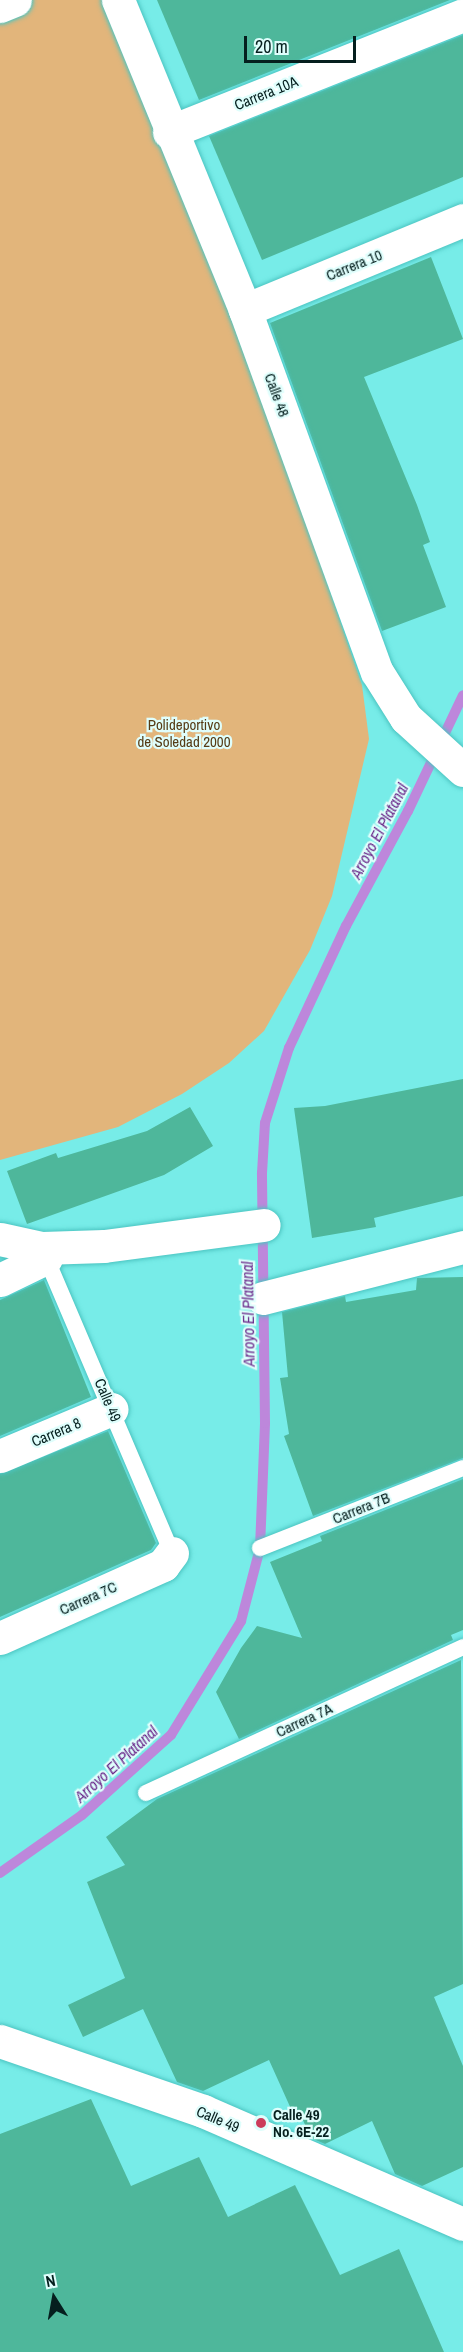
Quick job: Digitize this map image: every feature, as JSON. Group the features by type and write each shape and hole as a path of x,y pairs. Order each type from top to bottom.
{"street":[{"path":"0,6 15,0"},
{"name":"Calle 48","path":"118,0 169,132 245,310 377,672 406,718 461,762"},
{"name":"Carrera 10A","path":"169,132 463,15"},
{"name":"Carrera 10","path":"245,310 463,220"},
{"path":"0,1239 44,1253 156,1242 264,1225"},
{"path":"263,1298 463,1247"},
{"path":"0,1280 44,1253"},
{"name":"Carrera 8","path":"0,1456 112,1409"},
{"name":"Carrera 7C","path":"0,1638 163,1565 172,1553"},
{"name":"Calle 49","path":"0,2041 203,2111 463,2224"}],"lane":[{"name":"Calle 49","path":"44,1253 172,1553"},
{"name":"Carrera 7B","path":"260,1548 463,1468"},
{"name":"Carrera 7A","path":"146,1793 463,1647"}],"green space":[{"name":"Polideportivo de Soledad 2000","path":"27,0 106,0 232,306 362,685 369,739 332,896 310,950 264,1031 229,1063 182,1094 118,1127 0,1160 0,11"}],"building":[{"path":"157,0 450,0 199,100"},
{"path":"463,35 463,177 262,260 209,136"},
{"path":"431,257 463,339 364,377 417,505 430,542 423,545 446,607 382,631 270,323"},
{"path":"463,1079 463,1196 374,1218 376,1227 312,1238 294,1108 325,1106"},
{"path":"190,1107 213,1146 164,1175 27,1224 7,1171 56,1153 58,1158 147,1131"},
{"path":"463,1277 463,1458 313,1516 284,1436 289,1434 280,1378 288,1377 282,1312 345,1296 346,1302 416,1290 417,1278"},
{"path":"44,1280 91,1397 0,1436 0,1300"},
{"path":"108,1431 156,1543 151,1550 0,1617 0,1474"},
{"path":"463,1479 463,1630 451,1635 453,1640 239,1739 216,1692 241,1648 257,1626 302,1638 270,1562 322,1541 320,1536"},
{"path":"461,1660 463,1984 434,1997 463,2066 463,2167 422,2186 395,2174 372,2121 325,2144 311,2138 302,2118 296,2120 269,2060 203,2091 177,2082 143,2009 83,2037 68,2005 125,1978 87,1882 125,1865 106,1837 157,1799"},
{"path":"91,2099 131,2186 199,2157 228,2217 295,2185 340,2275 399,2249 444,2352 0,2352 0,2134"}],"waterway":[{"name":"Arroyo El Platanal","path":"0,1873 82,1815 171,1735 241,1621 260,1548 265,1423 262,1173 265,1123 289,1048 346,926 408,811 463,695"}],"place":[{"name":"Calle 49 No. 6E-22","path":"261,2123"}]}
